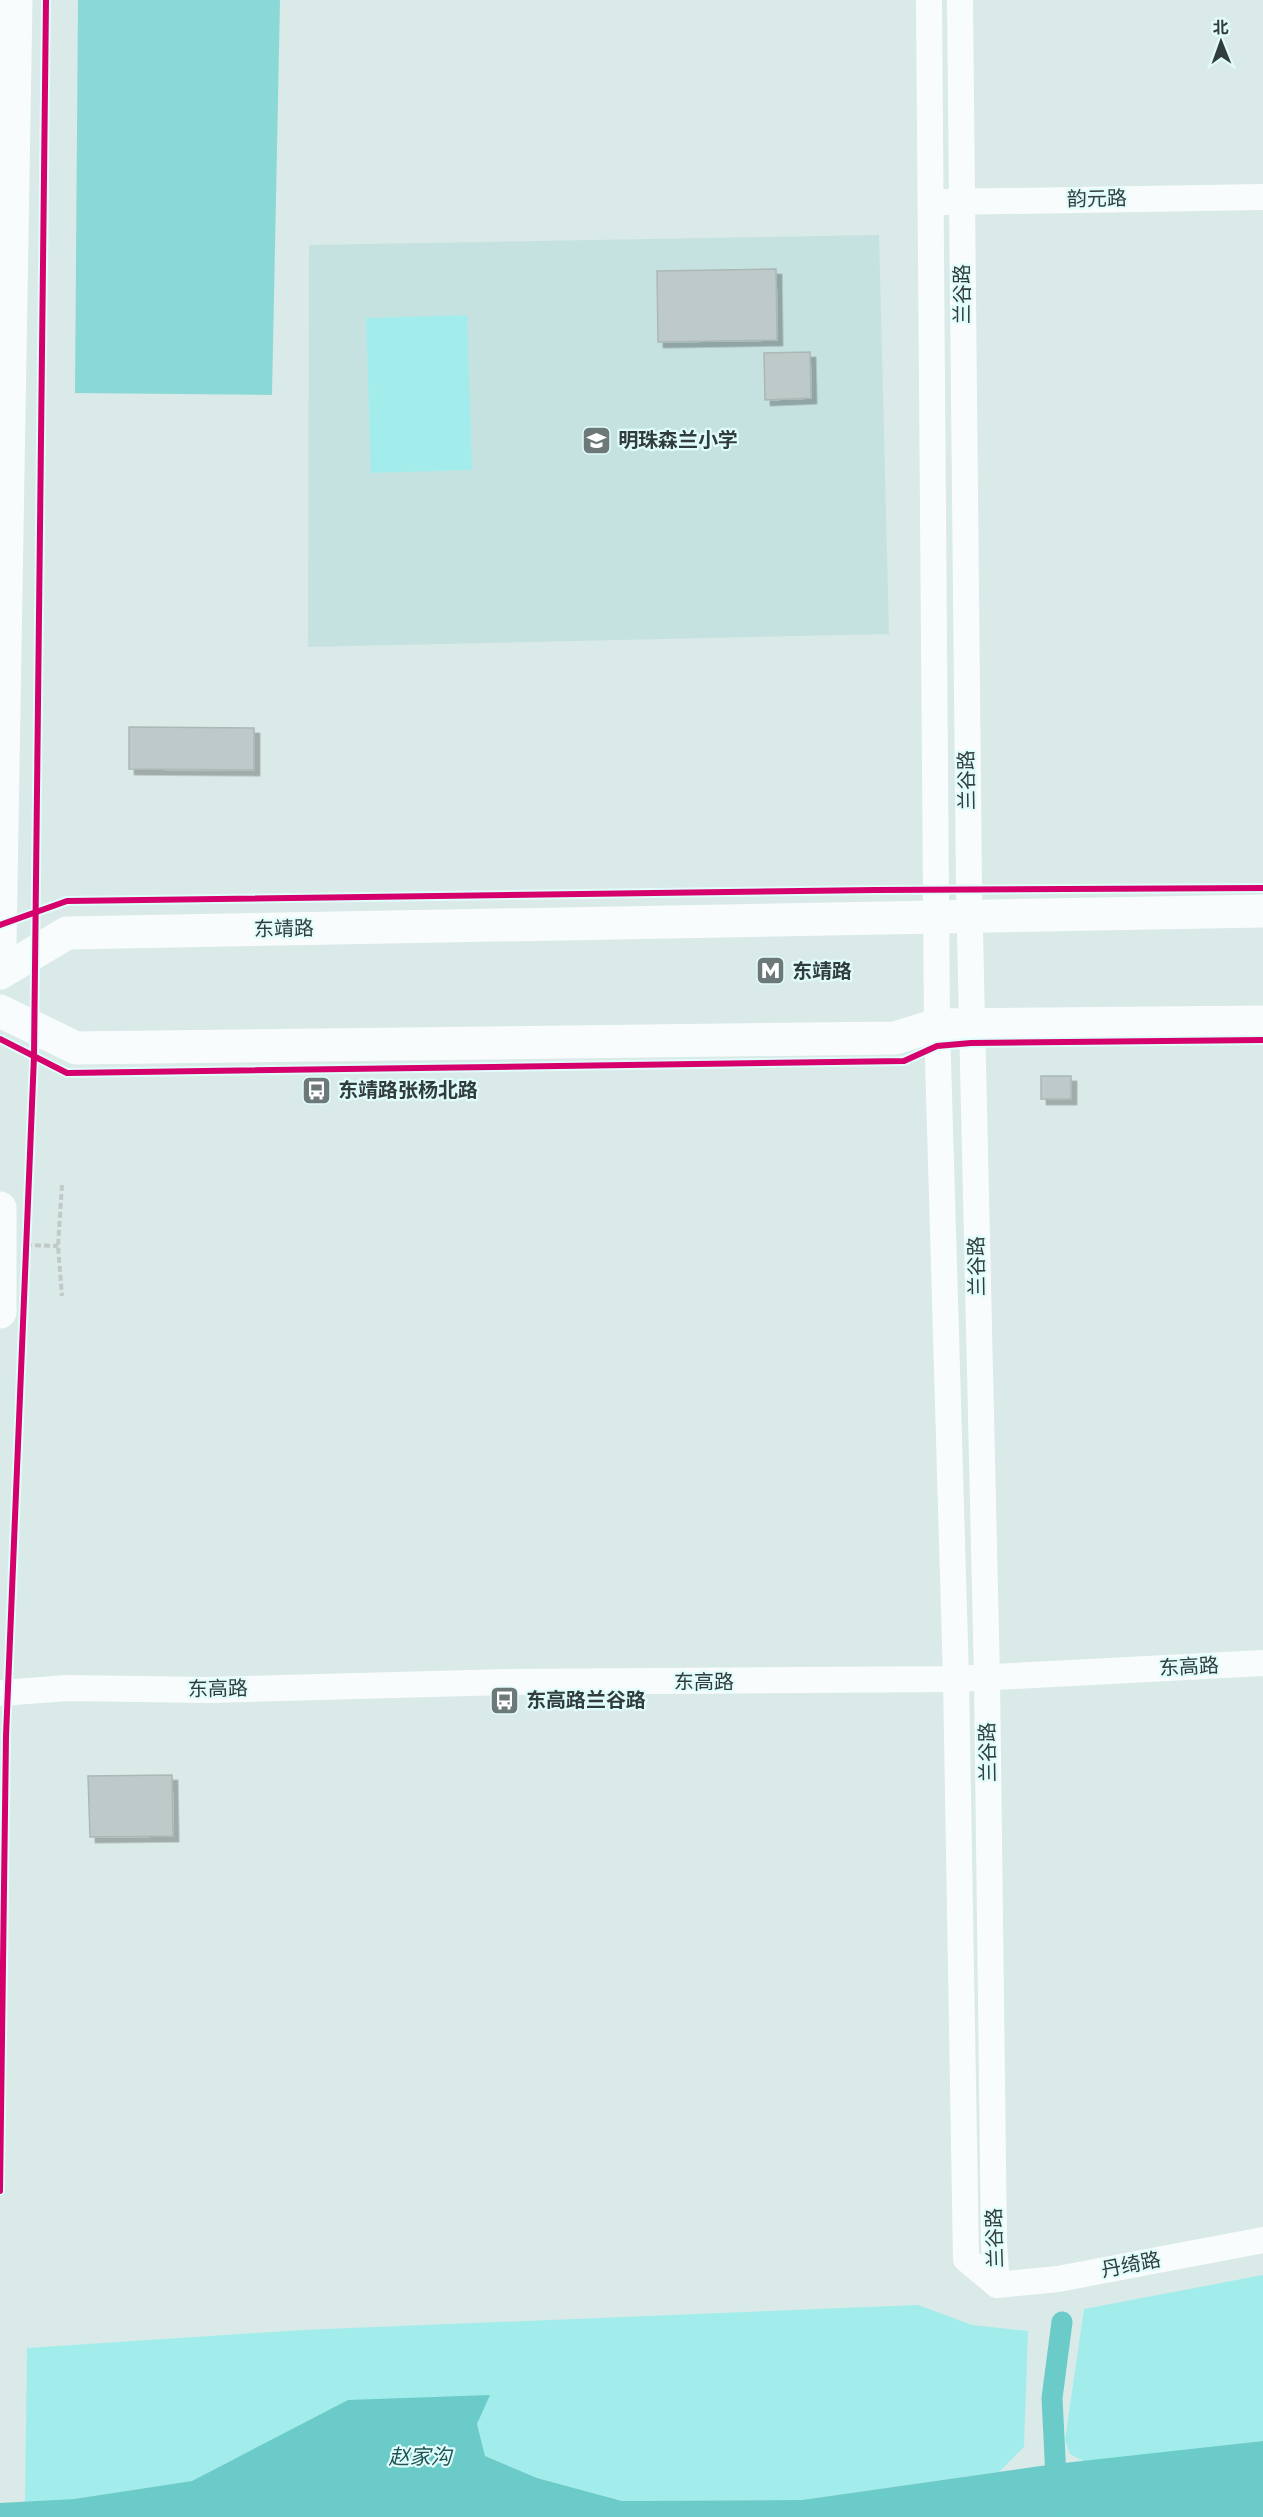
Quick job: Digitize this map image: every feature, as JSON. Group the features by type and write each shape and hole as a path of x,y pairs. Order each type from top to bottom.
{"main road":[{"path":"0,944 16,0"},
{"name":"东靖路","path":"0,973 67,933 1263,911"},
{"path":"0,1011 76,1048 895,1038 937,1025 1263,1022"},
{"path":"0,1208 0,1312"}],"street":[{"name":"兰谷路","path":"929,0 937,1025 956,1679 966,2259 997,2284"},
{"name":"兰谷路","path":"960,0 969,916 987,1678 994,2254 997,2284"},
{"name":"韵元路","path":"930,202 1263,196"},
{"name":"东高路","path":"0,1694 68,1688 208,1690 507,1682 956,1679 1263,1663"},
{"name":"丹绮路","path":"997,2284 1058,2279 1263,2240"}],"path":[{"path":"62,1185 58,1246 62,1296"},
{"path":"25,1254 24,1243 58,1246"}],"shaded area":[{"path":"78,0 280,0 272,395 75,393"},
{"name":"明珠森兰小学","path":"879,235 889,634 308,647 309,245"},
{"path":"467,315 472,470 371,473 366,318"},
{"path":"1263,2275 1263,2441 1085,2462 1070,2454 1065,2440 1084,2309"},
{"path":"918,2305 972,2325 1028,2331 1024,2447 999,2472 802,2500 622,2501 537,2478 485,2456 477,2424 489,2395 234,2459 193,2481 74,2499 25,2502 27,2348 302,2330"}],"water":[{"name":"赵家沟","path":"490,2395 477,2424 485,2456 537,2478 622,2501 802,2500 1055,2464 1263,2441 1263,2517 0,2517 0,2503 74,2499 192,2481 348,2400"}],"building":[{"path":"776,269 777,340 658,342 657,271"},
{"path":"810,352 811,398 765,400 764,353"},
{"path":"129,727 254,728 254,770 129,769"},
{"path":"1041,1076 1071,1076 1071,1099 1041,1099"},
{"path":"172,1775 173,1836 90,1837 88,1776"}],"waterway":[{"path":"1058,2517 1052,2398 1062,2322"}],"cycle path":[{"path":"0,2191 6,1736 34,1056 46,0"},
{"path":"0,925 67,901 876,890 1263,888"},
{"path":"0,1039 67,1073 904,1061 937,1046 971,1043 1263,1040"}],"place":[{"name":"明珠森兰小学","path":"597,440"},
{"name":"东靖路","path":"771,971"},
{"name":"东靖路张杨北路","path":"317,1090"},
{"name":"东高路兰谷路","path":"505,1700"}]}
